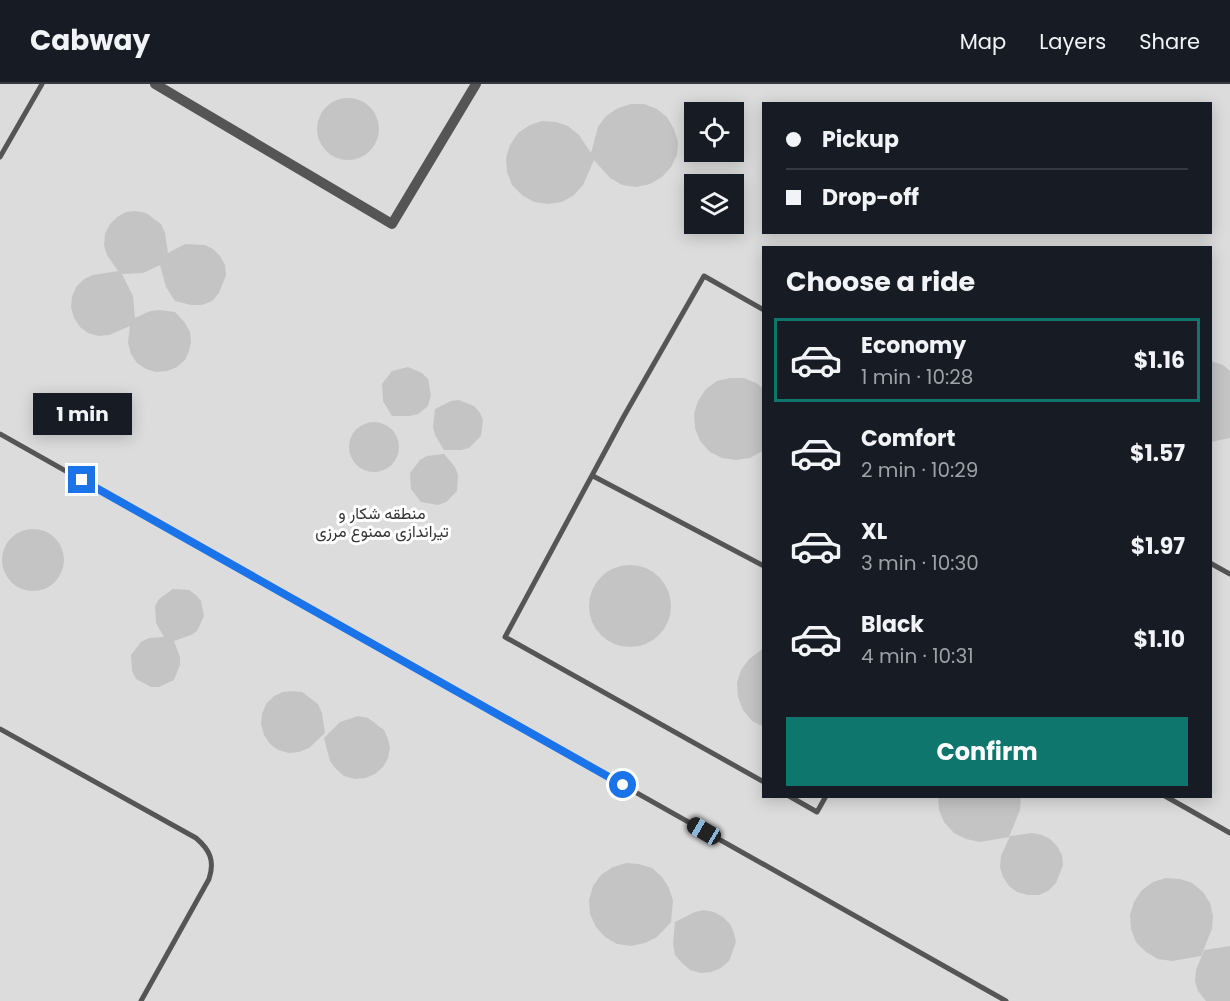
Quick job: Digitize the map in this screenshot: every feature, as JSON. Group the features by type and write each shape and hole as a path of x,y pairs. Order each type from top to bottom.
{"street":[{"path":"155,84 392,224 476,84"}],"lane":[{"path":"0,157 42,84"},
{"path":"762,309 704,276 624,416 505,637 762,781"},
{"path":"0,434 1006,1001"},
{"path":"593,476 762,565"},
{"path":"1212,564 1230,574"},
{"path":"0,729 196,838 209,852 212,870 209,879 141,1001"},
{"path":"792,798 817,812 825,798"},
{"path":"1169,798 1230,833"}],"green space":[{"name":"منطقه شکار و تیراندازی ممنوع مرزی","path":"0,84 1230,84 1230,1001 0,1001"}],"building":[{"path":"348,98 360,100 370,107 377,117 379,129 377,141 370,151 360,158 348,160 336,158 326,151 319,141 317,129 319,117 326,107 336,100"},
{"path":"631,104 644,104 657,109 667,117 674,129 678,142 677,155 671,167 662,177 650,184 636,187 622,185 610,178 594,160 583,185 574,195 562,202 548,204 534,202 512,185 507,172 506,158 510,145 518,133 542,121 556,122 568,126 579,135 591,153 598,127 606,116 618,108"},
{"path":"126,212 146,213 161,224 168,253 185,244 205,245 220,256 225,265 226,275 219,293 212,301 202,305 175,301 166,287 160,265 143,273 122,274 133,296 135,318 150,311 175,312 190,332 191,342 185,360 177,367 167,371 156,372 137,363 128,343 130,326 109,335 99,336 88,333 74,318 71,307 76,287 84,279 93,275 118,271 107,255 104,245 105,234 117,217"},
{"path":"1212,362 1223,365 1230,371 1230,438 1212,442"},
{"path":"408,367 422,373 428,379 431,395 428,406 418,414 392,416 383,401 382,384 392,371"},
{"path":"744,378 762,388 762,451 750,458 736,460 722,458 710,452 700,441 695,428 694,414 698,401 706,389 717,381"},
{"path":"459,400 474,406 480,413 483,420 481,436 469,448 444,450 433,427 435,409 451,401"},
{"path":"374,422 392,429 399,447 392,465 374,472 356,465 349,447 356,429"},
{"path":"444,454 455,467 458,475 457,491 446,502 438,505 421,502 411,489 410,473 420,460 427,456"},
{"path":"33,529 45,531 55,538 62,548 64,560 62,572 55,582 45,589 33,591 21,589 11,582 4,572 2,560 4,548 11,538 21,531"},
{"path":"622,565 638,565 653,572 664,583 671,598 668,622 659,635 638,647 622,647 607,640 596,629 589,614 589,598 596,583 607,572"},
{"path":"173,589 189,590 196,595 201,601 204,616 197,631 174,641 180,657 180,665 174,680 159,687 151,687 136,679 132,671 131,655 141,642 149,638 164,637 156,623 155,606 159,599"},
{"path":"762,649 762,726 752,721 743,710 738,697 737,683 741,670 749,659"},
{"path":"293,691 302,692 318,704 325,733 309,748 289,753 278,750 270,744 261,724 266,704 274,696"},
{"path":"358,716 368,718 384,730 390,748 383,767 375,774 355,779 344,776 336,769 330,761 324,738 340,722"},
{"path":"938,798 1021,798 1020,810 1009,837 980,842 954,833 944,822 939,810"},
{"path":"1032,833 1050,839 1062,855 1063,865 1056,883 1048,891 1039,895 1017,892 1009,886 1000,867 1001,856 1010,836"},
{"path":"626,863 652,868 669,888 673,901 671,922 657,937 631,946 617,944 605,937 596,927 590,914 589,900 593,886 601,875 613,867"},
{"path":"1166,878 1192,883 1203,892 1210,903 1213,916 1212,929 1201,956 1172,961 1158,959 1136,942 1131,929 1130,915 1134,902 1142,890 1153,882"},
{"path":"704,910 714,912 730,924 736,942 729,961 721,968 701,973 690,970 682,963 675,955 673,944 675,922"},
{"path":"1230,946 1230,1001 1206,1001 1198,991 1195,981 1196,970 1204,950"}],"route":[{"path":"82,480 623,785"}]}
